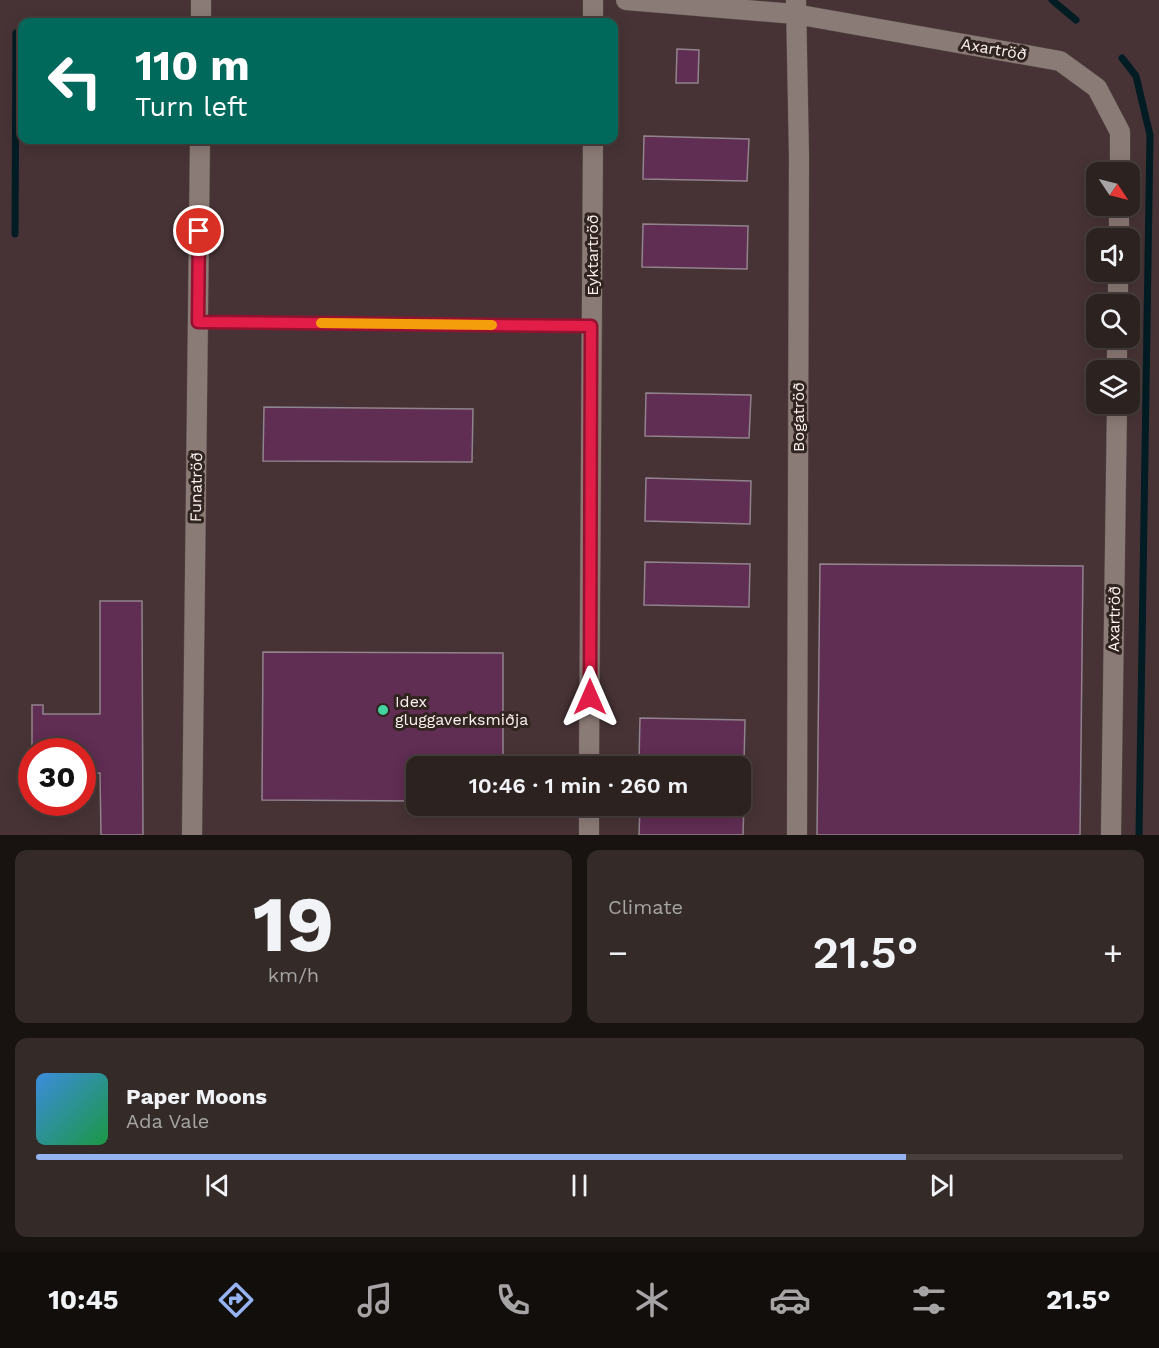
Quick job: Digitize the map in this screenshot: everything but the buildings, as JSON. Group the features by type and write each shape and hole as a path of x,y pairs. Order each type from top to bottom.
{"street":[{"path":"201,0 201,18"},
{"path":"593,0 593,18"},
{"name":"Axartröð","path":"626,0 795,7 1060,61 1097,88 1120,132 1120,162"},
{"name":"Bogatröð","path":"795,7 799,157 797,835"},
{"name":"Funatröð","path":"192,835 200,144"},
{"name":"Eyktartröð","path":"589,756 593,144"},
{"name":"Axartröð","path":"1111,835 1117,414"},
{"path":"589,816 589,835"}],"lane":[{"path":"198,322 591,326"}],"shaded area":[{"path":"0,0 1159,0 1159,835 0,835"}],"waterway":[{"path":"1052,0 1076,20"},
{"path":"15,234 16,33"},
{"path":"1122,58 1136,76 1150,135 1139,835"}],"slow traffic":[{"path":"321,323 492,325"}],"place":[{"name":"Idex gluggaverksmiðja","path":"383,710"}],"route":[{"path":"199,231 198,322 591,326 590,697"}]}
